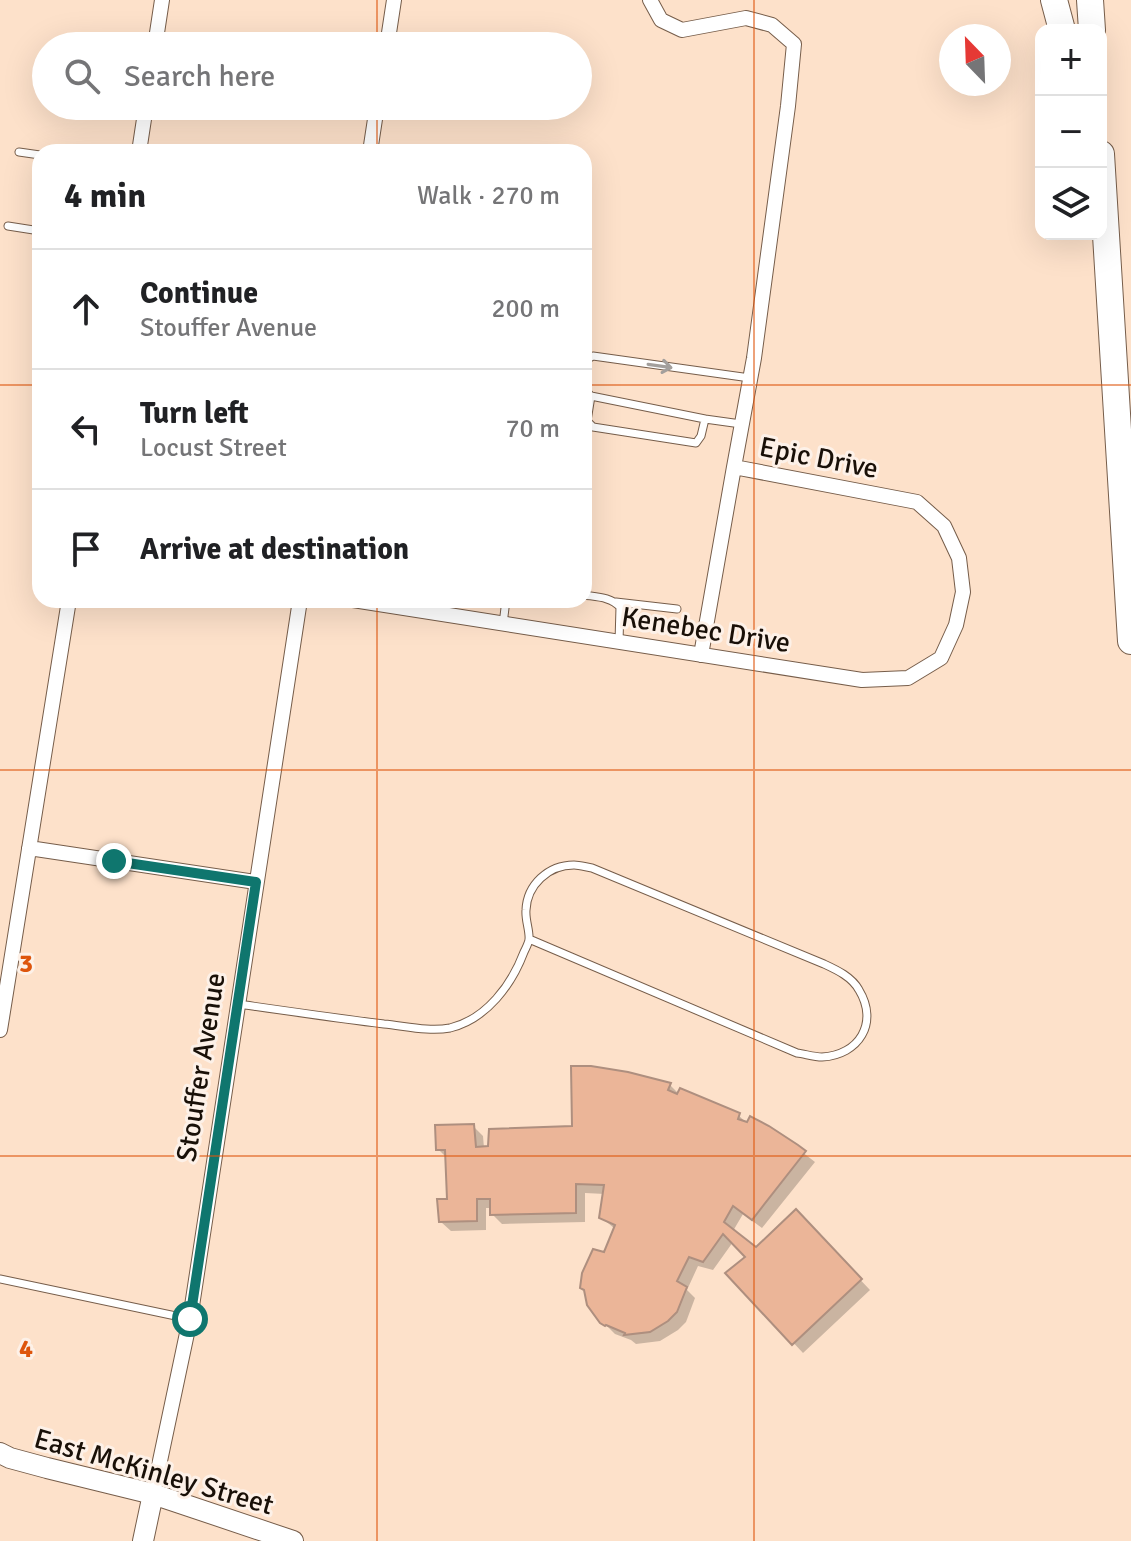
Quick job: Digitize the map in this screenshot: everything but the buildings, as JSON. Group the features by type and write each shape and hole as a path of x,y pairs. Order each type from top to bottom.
{"highway":[{"path":"1054,0 1060,24"},
{"path":"1090,0 1092,24"},
{"path":"1102,168 1131,641"},
{"path":"1092,240 1108,431 1120,460"}],"street":[{"path":"157,32 162,0"},
{"path":"389,32 394,0"},
{"name":"Epic Drive","path":"650,0 661,20 682,30 746,18 772,25 794,44 750,378 734,467 917,502 944,526 959,558 963,592 956,625 941,658 908,678 862,680"},
{"path":"140,144 144,120"},
{"path":"371,144 375,120"},
{"path":"701,655 734,467"},
{"path":"0,1030 68,608"},
{"name":"Stouffer Avenue","path":"143,1541 190,1319 299,608"},
{"name":"Kenebec Drive","path":"415,608 862,680"},
{"path":"29,848 256,882"},
{"name":"East McKinley Street","path":"0,1453 153,1494 293,1541"}],"lane":[{"path":"19,152 32,154"},
{"path":"8,226 32,230"},
{"path":"592,357 750,378"},
{"path":"592,396 741,424"},
{"path":"592,426 696,443 705,419"},
{"path":"592,597 677,609"},
{"path":"616,602 621,618 619,642"},
{"path":"503,624 505,608"},
{"path":"238,1004 432,1029 451,1028 489,1006 518,967 529,939 526,907 539,878 557,867 573,865 592,868 843,973 858,988 866,1005 866,1024 861,1040 844,1053 820,1057 797,1053 529,939"},
{"path":"0,1279 190,1319"}],"route":[{"path":"114,861 256,882 190,1319"}]}
